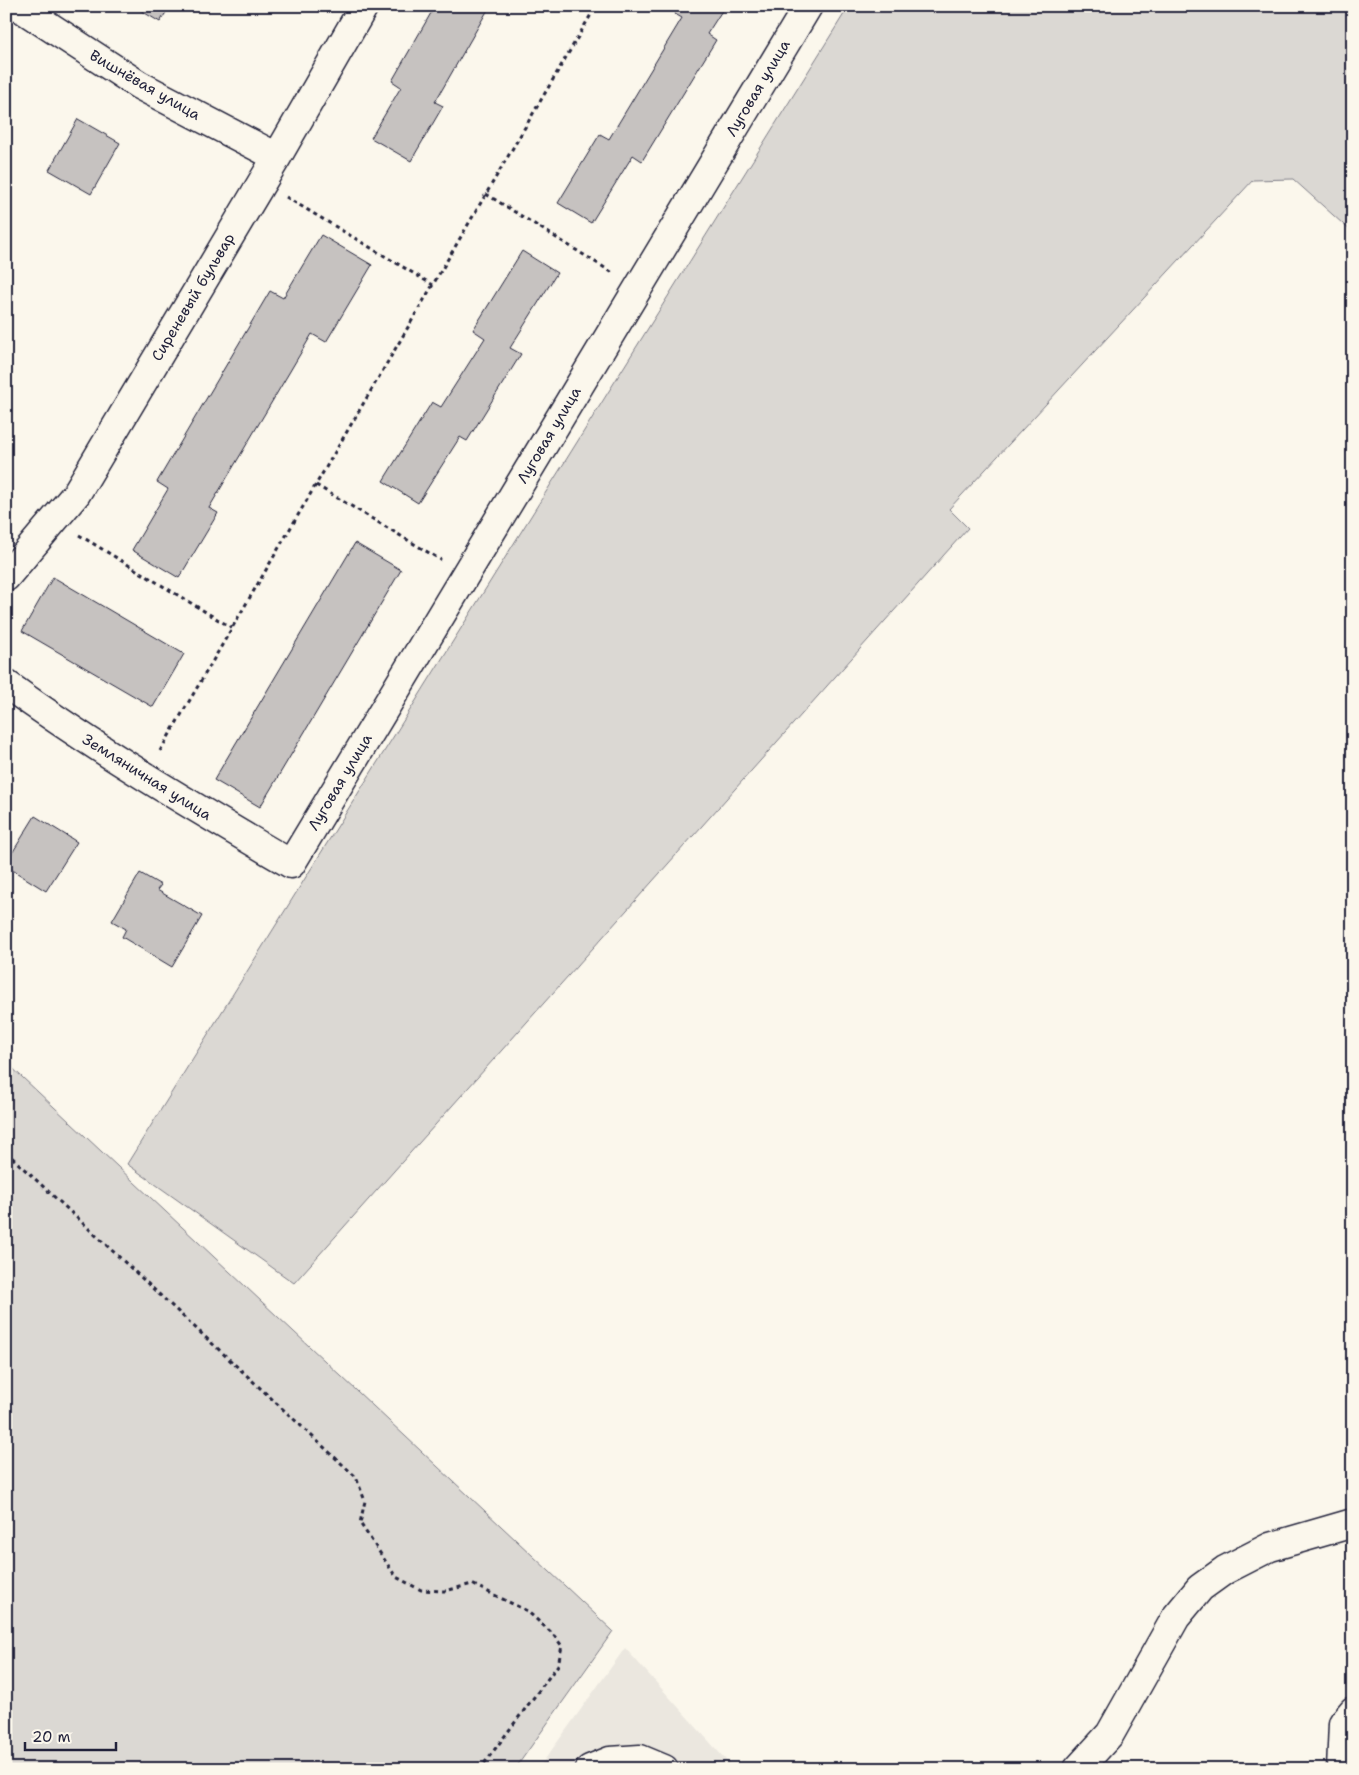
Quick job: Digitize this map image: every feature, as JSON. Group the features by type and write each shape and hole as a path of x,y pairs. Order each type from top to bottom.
{"lane":[{"name":"Вишнёвая улица","path":"18,6 139,85 277,156"},
{"name":"Сиреневый бульвар","path":"6,578 76,494 262,182 364,6"},
{"name":"Луговая улица","path":"291,864 808,6"},
{"name":"Земляничная улица","path":"6,684 59,722 145,777 291,864"},
{"path":"1078,1769 1110,1734 1155,1650 1176,1616 1200,1588 1225,1570 1270,1547 1353,1523"},
{"path":"1341,1769 1343,1722 1353,1711"},
{"path":"590,1769 610,1761 640,1759 664,1769"}],"path":[{"path":"145,777 596,6"},
{"path":"262,182 433,285"},
{"path":"486,194 638,289"},
{"path":"316,485 465,574"},
{"path":"54,520 232,628"},
{"path":"6,1152 356,1477 366,1501 360,1524 396,1577 421,1590 445,1590 472,1584 527,1610 562,1646 558,1665 480,1769"}],"shaded area":[{"path":"849,6 1353,6 1353,233 1293,179 1253,180 949,509 968,528 294,1283 127,1164"},
{"path":"6,1062 613,1631 515,1769 6,1769"},
{"path":"625,1648 734,1769 538,1769"}],"building":[{"path":"133,6 170,6 160,22"},
{"path":"435,6 490,6 435,102 443,106 411,161 371,138 401,87 392,81"},
{"path":"679,6 725,6 707,34 716,40 642,161 633,155 591,223 558,203 600,134 609,139 682,18 675,14"},
{"path":"78,119 120,143 91,194 49,170"},
{"path":"321,235 372,265 326,342 312,334 209,508 218,513 179,578 132,550 168,489 157,482 270,291 283,298"},
{"path":"522,251 557,273 510,348 521,354 467,441 460,437 418,503 383,481 432,402 441,407 485,338 473,330"},
{"path":"355,543 401,570 260,807 214,780"},
{"path":"53,577 184,654 153,707 22,631"},
{"path":"35,816 77,842 46,891 6,866 6,863"},
{"path":"140,873 161,885 157,890 202,916 172,967 122,937 126,929 112,921"}]}
